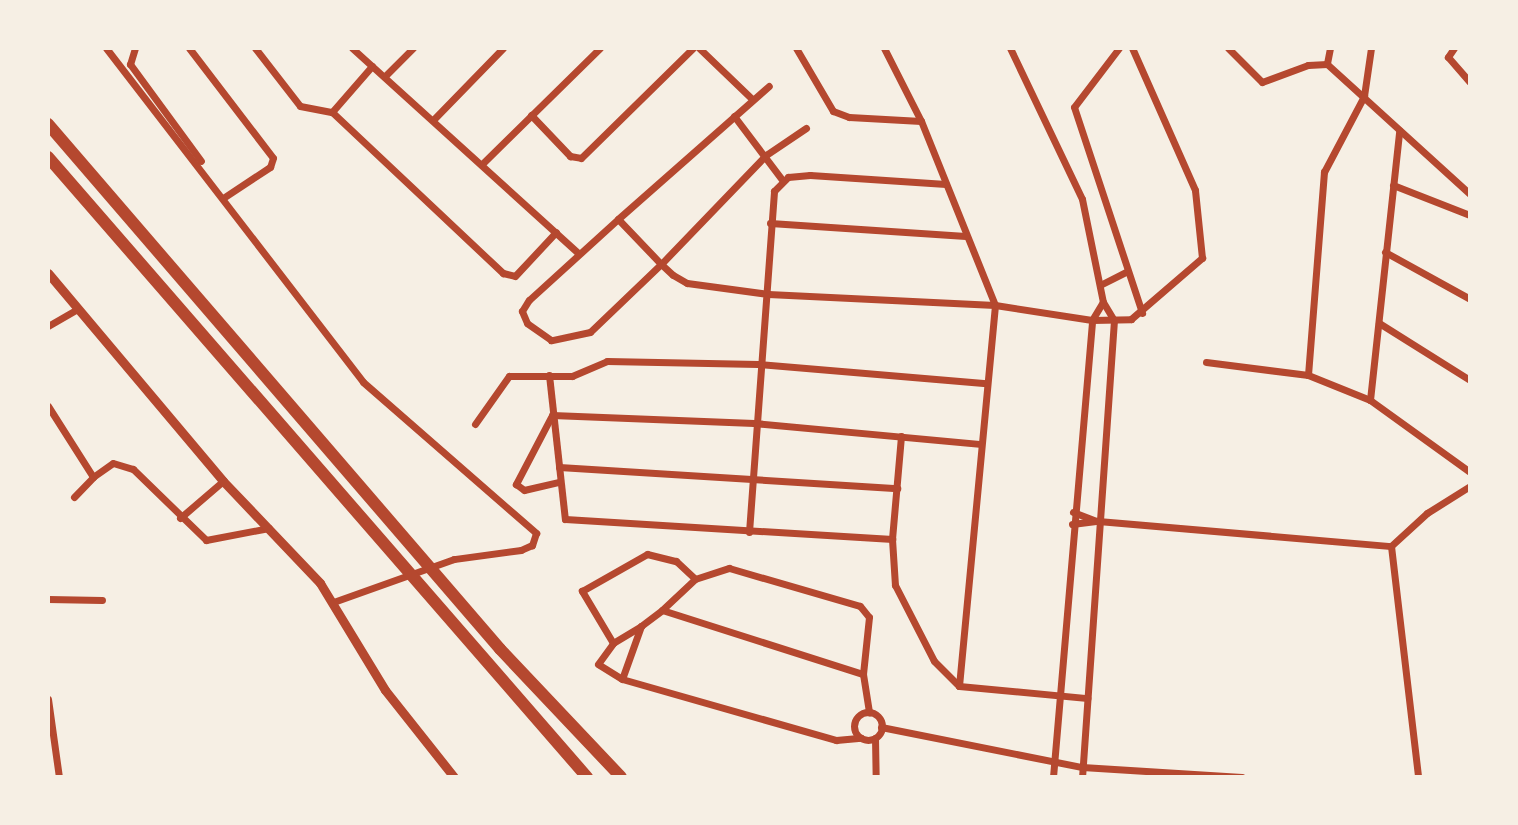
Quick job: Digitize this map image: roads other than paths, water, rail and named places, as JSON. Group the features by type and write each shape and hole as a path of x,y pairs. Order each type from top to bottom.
{"highway":[{"path":"48,124 500,649 621,777"},
{"path":"48,157 587,777"}],"street":[{"path":"106,48 224,197 363,382 536,533 532,545 521,550 454,559 333,602"},
{"path":"135,48 130,64 224,197"},
{"path":"189,48 273,158 270,167 224,197"},
{"path":"255,48 300,106 332,112 508,276 519,272 556,232"},
{"path":"352,48 386,75 578,253"},
{"path":"386,75 413,48"},
{"path":"434,119 503,48"},
{"path":"483,163 600,48"},
{"path":"531,115 570,156 581,158 693,48"},
{"path":"699,48 752,99"},
{"path":"796,48 833,111 849,117 921,121"},
{"path":"884,48 921,121 995,305 979,444 959,686"},
{"path":"1010,48 1082,199 1102,284 1103,302 1114,320 1082,777"},
{"path":"1119,48 1074,107 1142,313"},
{"path":"618,219 661,264 687,283 768,294 995,305 1092,320 1114,320 1142,313 1203,254 1195,190 1132,48"},
{"path":"1228,48 1262,82 1308,65 1327,64 1470,194"},
{"path":"1327,64 1330,48"},
{"path":"1308,375 1324,172 1364,96 1371,48"},
{"path":"1454,48 1448,57 1470,82"},
{"path":"332,112 372,66"},
{"path":"769,86 578,253 523,308 532,329 551,340 590,332 766,155 806,128"},
{"path":"734,116 783,181"},
{"path":"1370,400 1399,131"},
{"path":"749,532 758,364 768,294 770,200 783,181 810,175 946,184"},
{"path":"1393,185 1470,215"},
{"path":"770,223 966,236"},
{"path":"1385,252 1470,299"},
{"path":"1102,284 1127,271"},
{"path":"48,273 223,481 269,528 333,602 385,690 454,777"},
{"path":"1053,777 1073,512 1092,320 1103,302"},
{"path":"48,326 76,310"},
{"path":"1379,323 1470,380"},
{"path":"475,424 509,376 580,375 607,361 758,364 986,383"},
{"path":"1206,362 1308,375 1370,400 1470,472"},
{"path":"549,375 565,519 892,539"},
{"path":"49,410 93,477"},
{"path":"552,415 754,423 979,444"},
{"path":"552,415 516,484 524,490 559,482"},
{"path":"901,436 892,539 895,585 934,661 959,686 1087,698"},
{"path":"74,497 93,477 113,463 133,469 206,540 269,528"},
{"path":"559,467 750,476 897,488"},
{"path":"180,518 223,481"},
{"path":"1072,524 1098,521 1391,546 1427,513 1470,486"},
{"path":"1073,512 1098,521"},
{"path":"1391,546 1418,777"},
{"path":"613,643 582,591 647,554 676,561 695,579"},
{"path":"875,738 836,740 622,679 599,667 613,643 662,610 695,579 734,569 860,606 869,617 863,674 869,713 881,727 1053,763 1242,777"},
{"path":"48,599 102,600"},
{"path":"662,610 863,674"},
{"path":"622,679 641,626"},
{"path":"48,699 59,777"},
{"path":"861,738 854,722 869,713"},
{"path":"876,777 875,738 881,727"}]}
